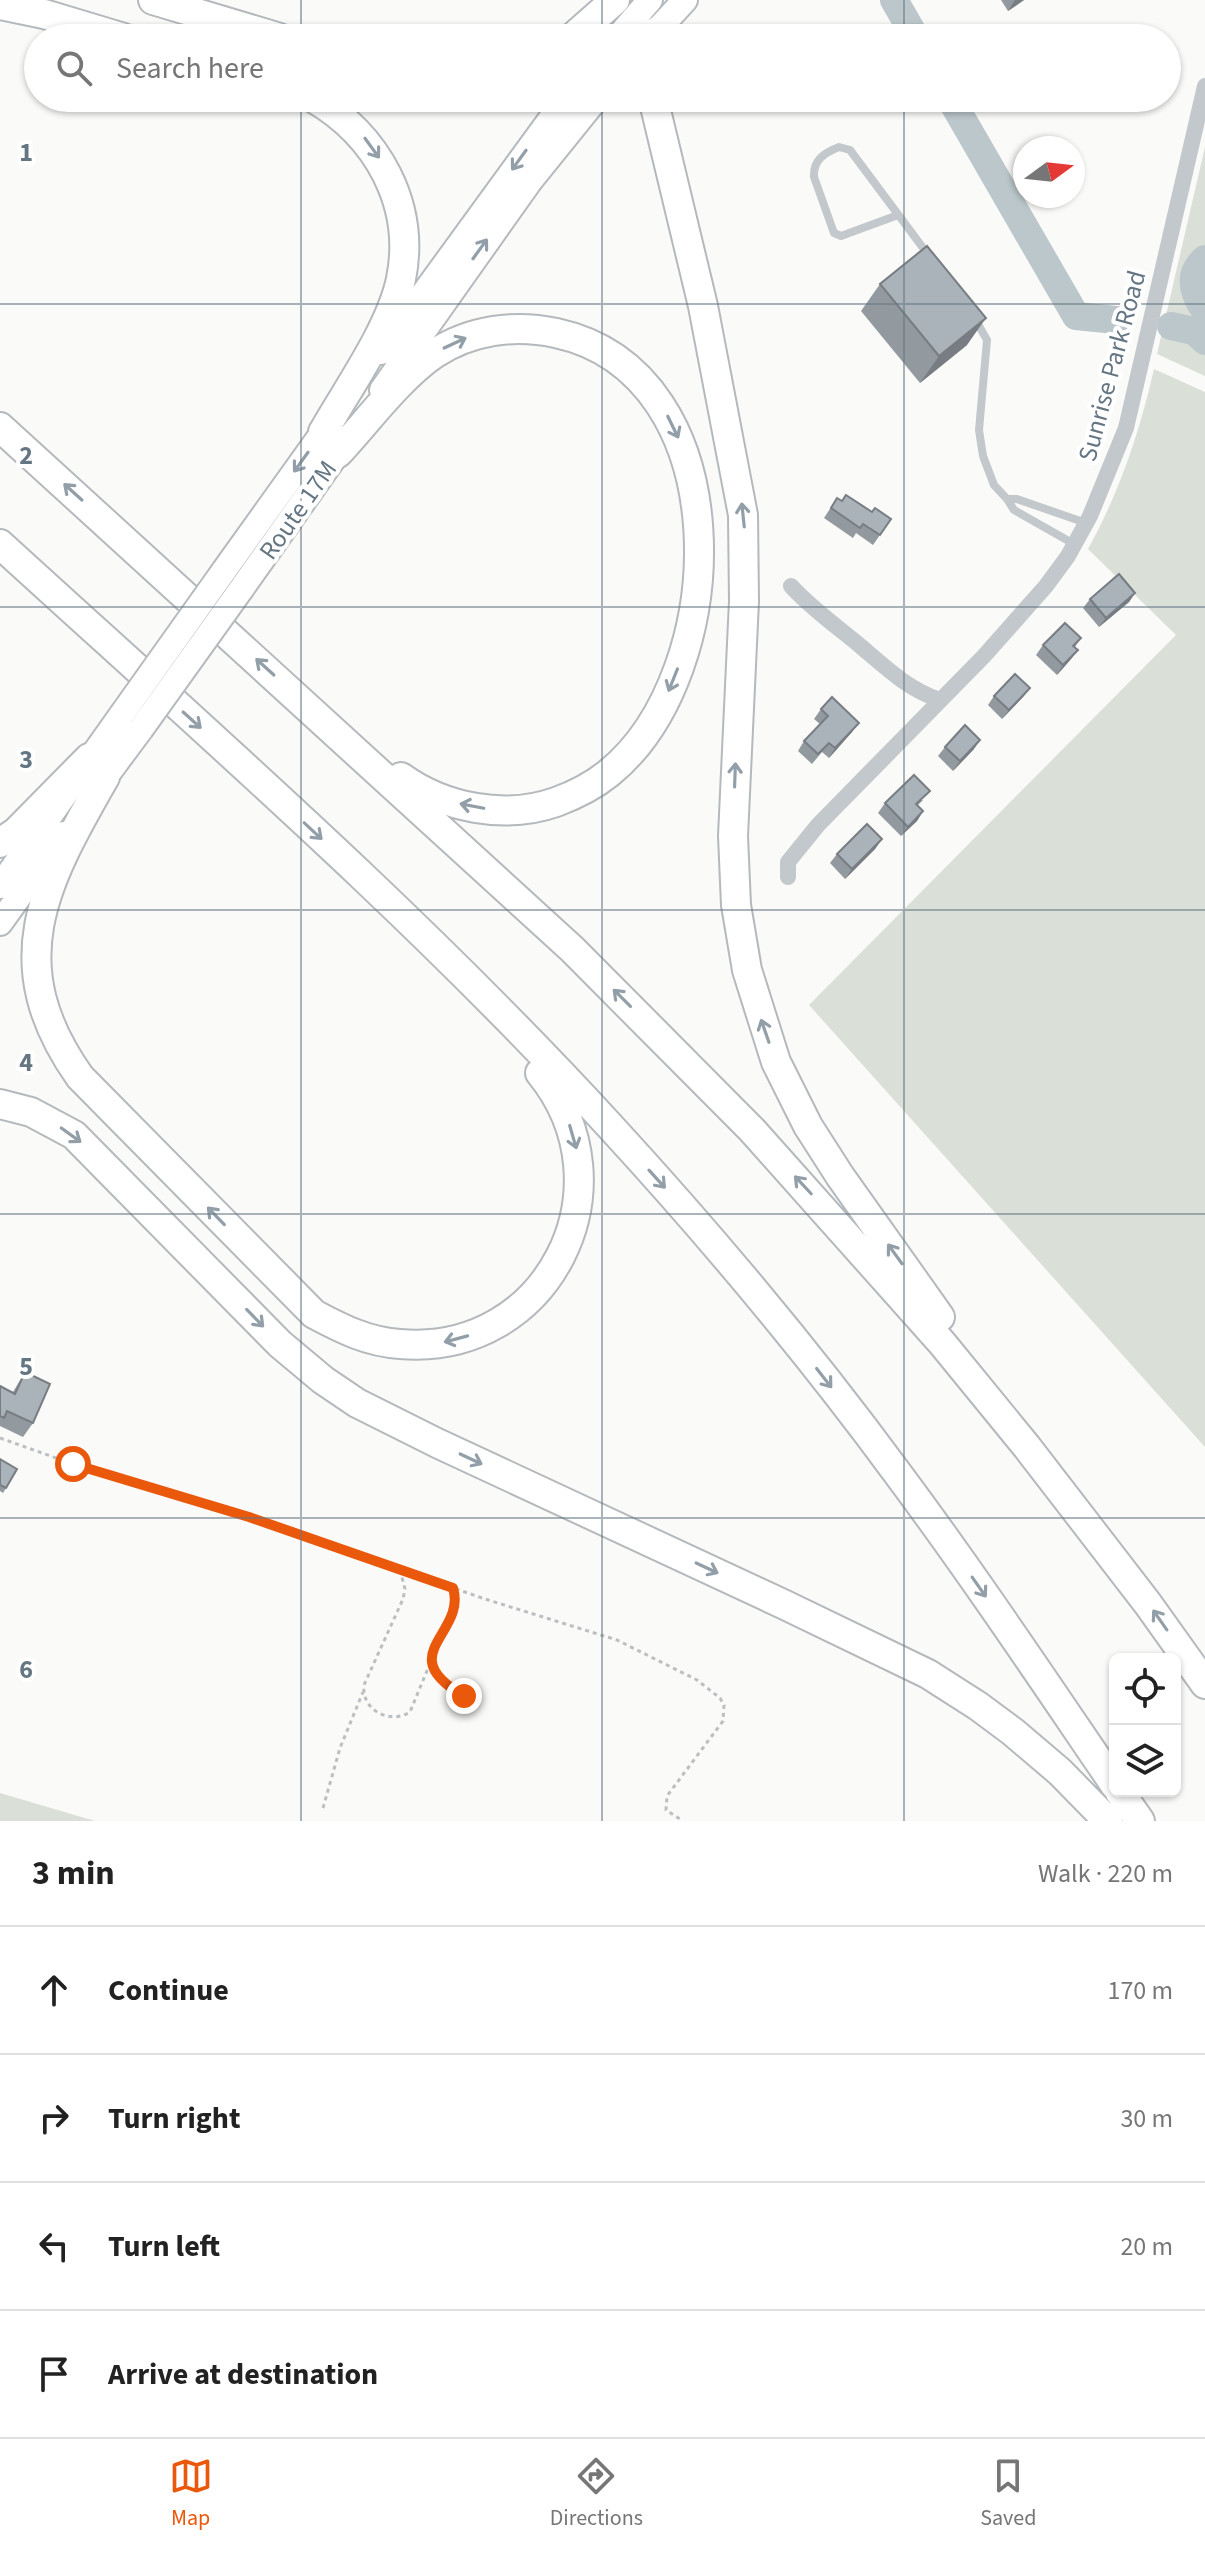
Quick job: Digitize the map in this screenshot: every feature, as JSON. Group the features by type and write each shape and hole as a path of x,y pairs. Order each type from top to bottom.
{"highway":[{"path":"153,0 233,24"},
{"path":"588,24 615,0"},
{"path":"0,5 77,24"},
{"path":"330,443 394,300 401,279 403,233 396,196 382,163 351,123 334,112"},
{"path":"656,112 703,306 743,515 745,572 733,871 740,939 757,1006 792,1096 822,1149 1052,1479"},
{"path":"322,720 409,782 434,795 488,810 529,809 573,795 601,779 625,759 643,735 672,682 691,623 696,593 698,529 694,496 679,439 668,416 643,382 615,357 569,336 521,328 497,329 453,343 418,366 330,443"},
{"path":"0,427 572,949 752,1130 942,1343 1052,1479 1205,1684"},
{"path":"0,544 256,778 449,961 608,1125 706,1234 813,1364 964,1565 1109,1776"},
{"path":"0,566 114,648"},
{"path":"97,768 34,910 27,961 29,986 48,1035 80,1077 296,1298 314,1314 341,1328 384,1342 409,1345 451,1341 486,1328 509,1315 528,1300 547,1278 562,1255 577,1211 579,1159 561,1104 546,1080 449,961"},
{"path":"0,843 97,768"},
{"path":"0,1104 31,1112 74,1135 280,1344 323,1380 357,1403 928,1674 1013,1732 1060,1772 1108,1821"},
{"path":"1123,1797 1140,1821"}],"main road":[{"path":"629,24 650,0"},
{"path":"664,24 685,0"},
{"name":"Route 17M","path":"0,886 242,588 330,443 556,112"},
{"name":"Route 17M","path":"132,721 223,572 330,443 586,112"},
{"name":"Route 17M","path":"0,923 97,768"}],"street":[{"name":"Sunrise Park Road","path":"788,877 788,862 818,825 1018,620 1046,586 1086,523 1126,428 1205,86"},
{"path":"791,586 806,603 896,677 920,693 940,700"}],"lane":[{"path":"898,215 841,236 834,233 814,177 813,168 817,161 839,147 850,150 935,265"},
{"path":"972,315 987,340 979,430 983,456 994,485 1014,510 1074,544"},
{"path":"1007,499 1017,499 1086,523"}],"path":[{"path":"0,1438 73,1464 249,1517 453,1588 631,1645 697,1680 720,1698 724,1705 723,1721 667,1796 665,1804 669,1813 683,1821"},
{"path":"323,1808 340,1748 369,1671 403,1599 405,1589 400,1569"},
{"path":"363,1692 368,1706 394,1717 403,1717 414,1705 438,1638 456,1606 453,1588"},
{"path":"431,1661 437,1675 464,1696"}],"shaded area":[{"path":"1205,147 1205,376 1157,354"},
{"path":"1154,369 1205,392 1205,1447 809,1005 1176,635 1088,549 1110,506 1127,462"},
{"path":"0,1793 95,1821 0,1821"}],"building":[{"path":"927,246 986,318 939,356 880,284"},
{"path":"846,495 872,512 875,508 891,519 880,535 863,524 860,528 831,508 837,498 842,501"},
{"path":"1119,574 1135,593 1106,618 1090,599"},
{"path":"1065,623 1081,638 1073,646 1078,650 1063,665 1043,645"},
{"path":"1015,674 1030,688 1009,710 994,696"},
{"path":"832,697 859,723 835,748 829,743 818,754 804,741 828,716 821,709"},
{"path":"965,725 980,740 960,761 945,747"},
{"path":"914,775 930,791 916,804 923,811 908,827 885,803"},
{"path":"867,824 882,839 852,869 837,854"},
{"path":"25,1372 50,1384 33,1423 7,1411 4,1418 0,1416 0,1386 15,1394"},
{"path":"0,1459 17,1469 6,1488 0,1485"}],"waterway":[{"path":"894,0 908,24"},
{"path":"958,112 1076,316 1116,320"},
{"path":"1205,259 1194,278 1197,298 1205,311"},
{"path":"1171,326 1194,331 1205,341"}],"route":[{"path":"73,1464 249,1517 453,1588 456,1606 438,1638 431,1661 437,1675 464,1696"}]}
